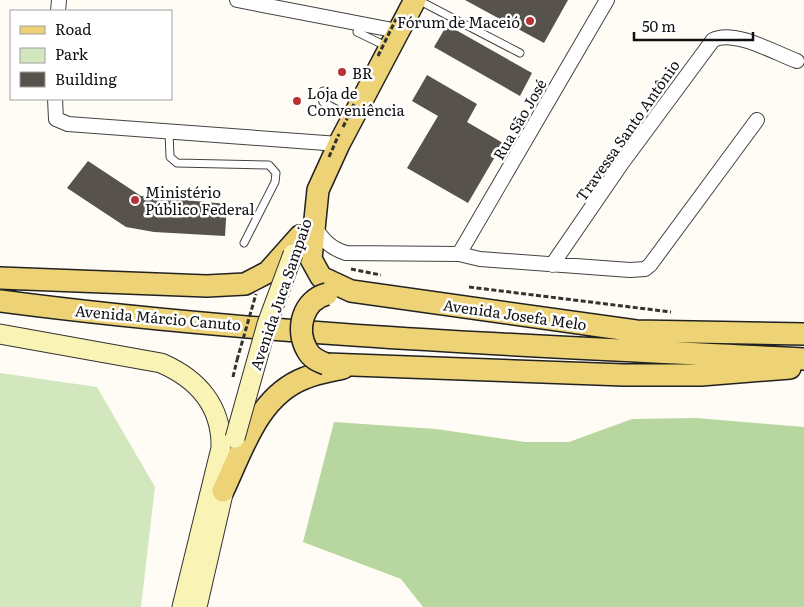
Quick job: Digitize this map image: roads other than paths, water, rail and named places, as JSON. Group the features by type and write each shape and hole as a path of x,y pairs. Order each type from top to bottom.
{"main road":[{"path":"343,131 391,38 417,0"},
{"name":"Avenida Josefa Melo","path":"343,131 318,190 302,238 311,248 314,269 321,278 331,284 350,291 636,331 804,334"},
{"path":"0,278 189,286 245,284 268,272 302,238"},
{"name":"Avenida Juca Sampaio","path":"197,607 236,438 267,324 302,238"},
{"path":"350,291 321,296 307,306 303,331 307,350 315,359 336,366 624,375 701,375 772,371 804,365"},
{"name":"Avenida Márcio Canuto","path":"0,301 127,315 346,334"},
{"path":"0,334 161,363 182,372 196,383 206,396 221,433 221,448 182,607"},
{"name":"Avenida Josefa Melo","path":"346,334 804,359"},
{"path":"224,491 260,414 275,397 305,378 336,366"}],"street":[{"path":"237,0 391,38"},
{"name":"Rua São José","path":"459,254 607,0"},
{"name":"Travessa Santo Antônio","path":"552,265 622,163 713,40 720,36 738,38 797,61"},
{"path":"55,100 56,119 60,123 78,126 169,132 343,131"},
{"path":"302,238 322,239 333,249 346,253 459,254 480,258 552,265 630,270 648,267 757,120"}],"lane":[{"path":"417,0 520,53"},
{"path":"357,31 391,38"},
{"path":"323,91 321,97 323,102 343,131"},
{"path":"169,132 170,157 177,163 269,166 276,173 275,182 244,243"}],"place":[{"name":"Fórum de Maceió","path":"530,21"},
{"name":"BR","path":"342,72"},
{"name":"Loja de Conveniência","path":"297,101"},
{"name":"Ministério Público Federal","path":"135,200"}]}
